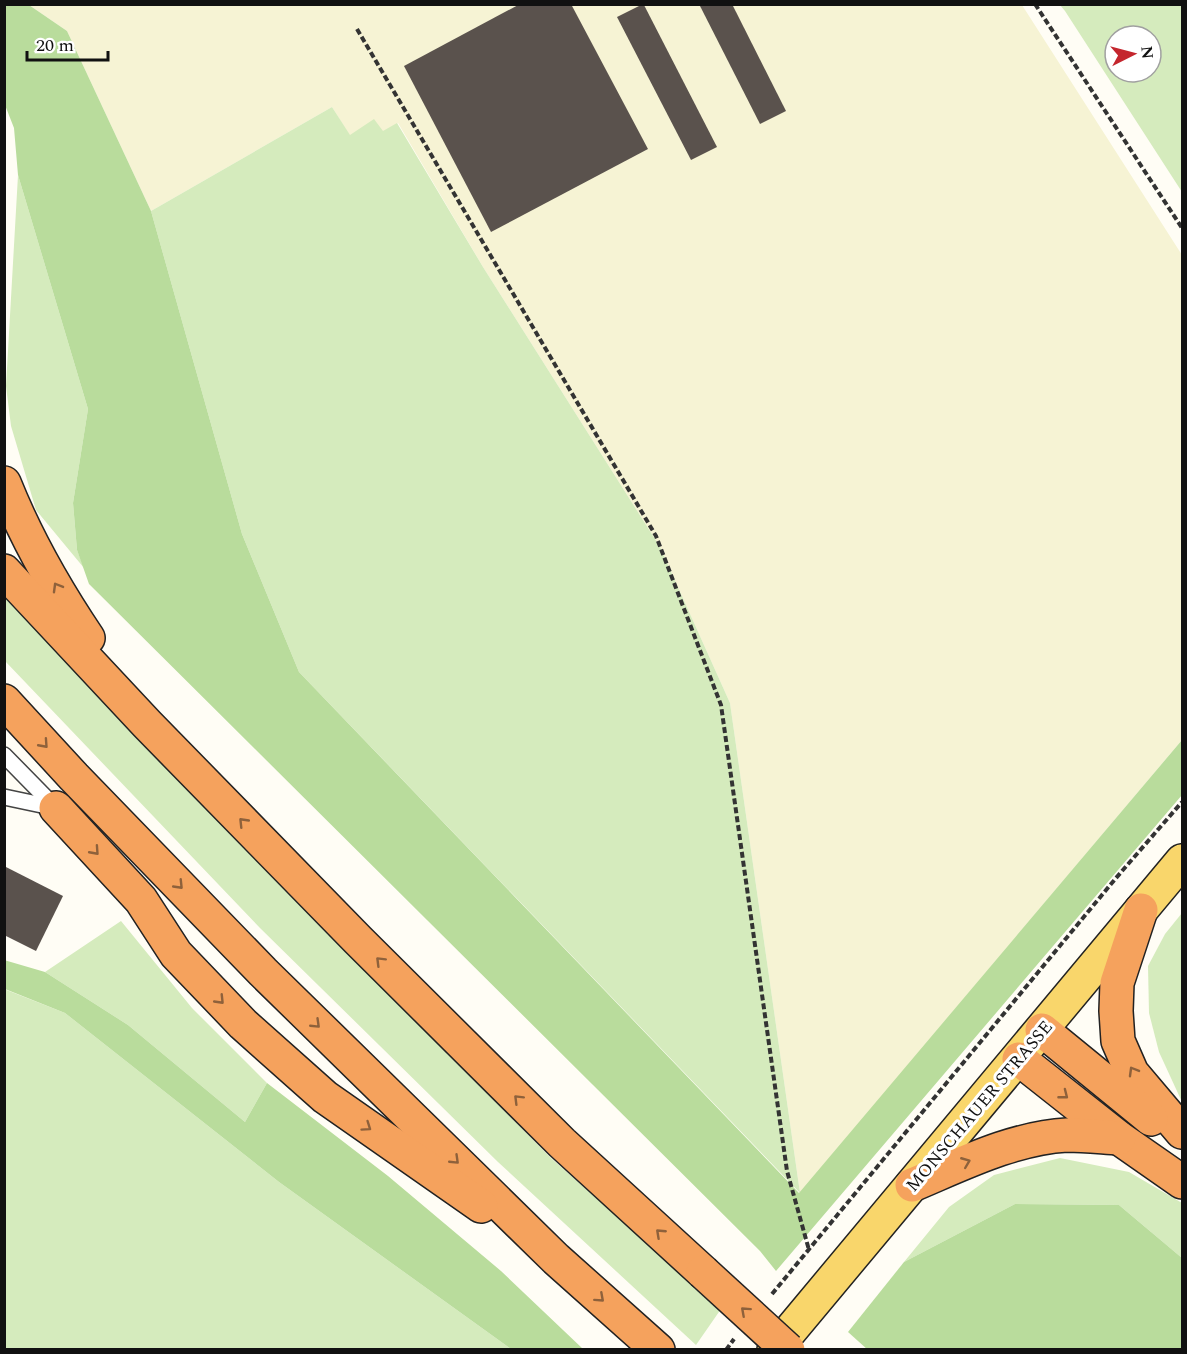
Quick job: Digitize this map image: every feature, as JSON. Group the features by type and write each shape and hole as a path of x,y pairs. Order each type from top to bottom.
{"highway":[{"path":"4,483 20,524 69,609 147,724"},
{"path":"4,571 147,724 366,948 562,1143 788,1350"},
{"path":"4,701 74,777 263,972 556,1259 652,1344"},
{"path":"56,808 141,900 176,954 243,1024 325,1097 556,1259"},
{"path":"1141,910 1117,983 1118,1041 1132,1073 1182,1132"},
{"path":"1042,1030 1182,1145"},
{"path":"1019,1059 1119,1138 1182,1182"},
{"path":"912,1185 981,1156 1023,1142 1068,1135 1119,1138"}],"main road":[{"name":"MONSCHAUER STRASSE","path":"774,1350 1182,861"}],"lane":[{"path":"5,756 56,808"},
{"path":"4,797 56,808"}],"path":[{"path":"1035,4 1182,228"},
{"path":"357,29 656,536 721,705 787,1171 809,1250"},
{"path":"771,1295 1116,878 1182,802"},
{"path":"726,1350 741,1331"}],"shaded area":[{"path":"29,5 1022,5 1182,255 1182,740 800,1193 730,703 660,547 483,267 398,123 383,132 350,136 332,107 151,211 67,31"}],"green space":[{"path":"4,5 29,5 67,31 151,211 242,534 299,672 799,1193 1182,740 1182,795 776,1271 760,1251 89,584 77,550 73,503 88,409 18,175 14,128 5,105"},
{"path":"1060,5 1182,5 1182,192 1112,84 1163,84 1163,24 1103,24 1103,70"},
{"path":"332,107 350,135 374,119 383,131 397,123 483,267 660,547 730,703 800,1193 299,672 242,534 151,211"},
{"path":"18,175 88,409 73,503 77,550 84,568 36,510 11,426 6,386"},
{"path":"4,593 178,780 551,1158 721,1309 696,1345 498,1162 260,928 5,661"},
{"path":"1182,913 1182,1102 1159,1052 1149,1013 1148,966 1165,934"},
{"path":"121,921 192,1008 267,1083 245,1122 128,1025 45,972"},
{"path":"4,960 45,972 128,1025 245,1122 267,1083 388,1176 501,1271 583,1349 511,1349 279,1182 65,1013 5,989"},
{"path":"4,989 65,1013 279,1182 511,1349 5,1349"},
{"path":"1060,1158 1129,1172 1182,1203 1182,1258 1119,1205 1015,1204 904,1262 949,1207 994,1175"},
{"path":"1015,1204 1119,1205 1182,1258 1182,1349 868,1350 848,1332 904,1262"}],"building":[{"path":"520,4 571,4 648,149 491,232 404,66"},
{"path":"699,4 732,4 786,111 760,124"},
{"path":"644,5 717,147 691,160 617,17"},
{"path":"4,866 63,896 36,951 4,935"}]}
